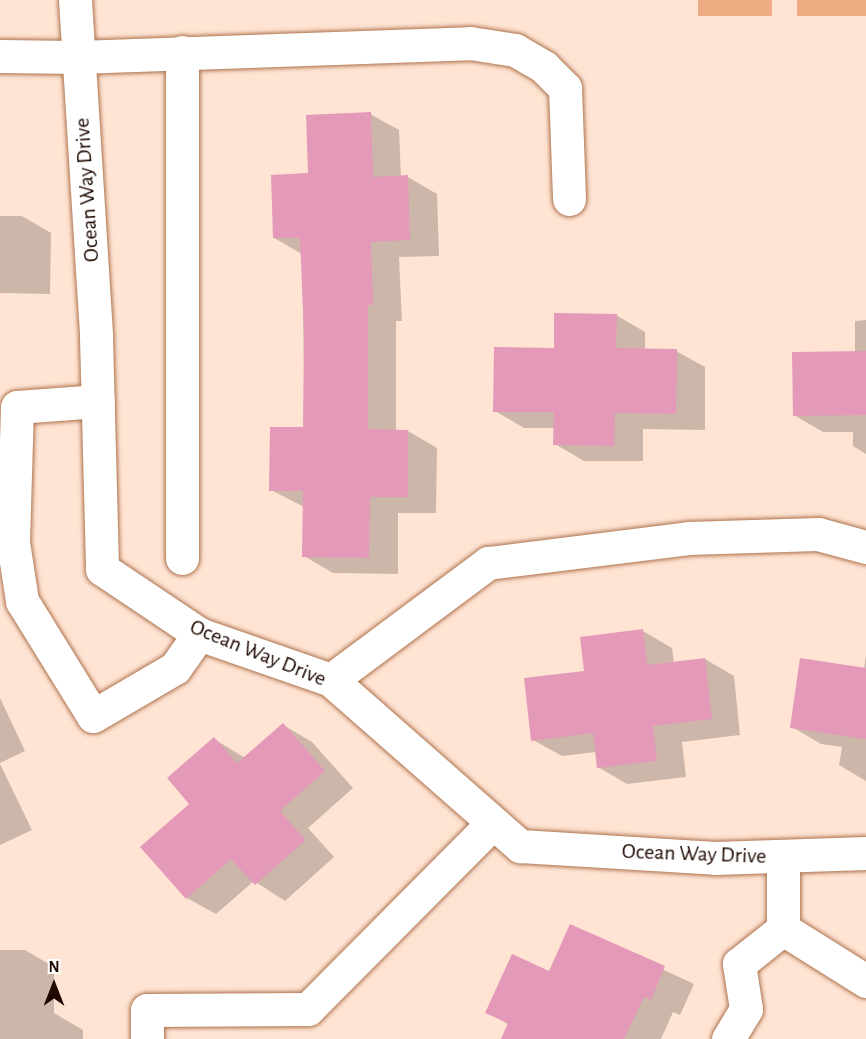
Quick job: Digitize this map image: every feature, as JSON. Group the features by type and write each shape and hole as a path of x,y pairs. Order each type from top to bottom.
{"street":[{"name":"Ocean Way Drive","path":"75,0 98,401 102,569 199,634 331,680 520,846 715,858 866,853"},
{"path":"0,56 78,57 470,43 515,50 544,67 565,88 569,199"},
{"path":"182,52 182,558"},
{"path":"98,401 17,407 13,542 22,601 93,716 176,668 199,634"},
{"path":"331,680 488,563 688,538 818,534 866,547"},
{"path":"147,1039 147,1010 308,1009 493,823"},
{"path":"783,856 783,929"},
{"path":"783,929 866,981"},
{"path":"728,1039 746,1009 739,964 783,929"}],"shaded area":[{"path":"698,0 772,0 772,16 698,16"},
{"path":"797,0 866,0 866,16 797,16"}],"building":[{"path":"371,112 373,177 408,175 410,240 371,242 373,305 368,305 368,429 408,430 408,497 370,497 369,558 302,557 303,491 269,491 270,427 303,427 304,334 300,238 273,238 271,175 308,173 306,115"},
{"path":"554,313 617,314 616,348 677,349 676,414 615,413 614,446 553,445 554,412 493,412 494,347 554,348"},
{"path":"866,351 866,415 793,416 792,352"},
{"path":"643,629 647,665 705,658 712,719 653,726 657,761 597,768 593,733 531,741 524,678 584,671 580,637"},
{"path":"800,658 866,668 866,739 790,728"},
{"path":"283,723 325,771 280,811 306,840 255,885 231,859 186,899 140,847 189,804 167,778 214,737 237,763"},
{"path":"570,924 665,966 651,1000 644,997 624,1039 501,1039 508,1023 485,1013 512,954 549,971"}]}
